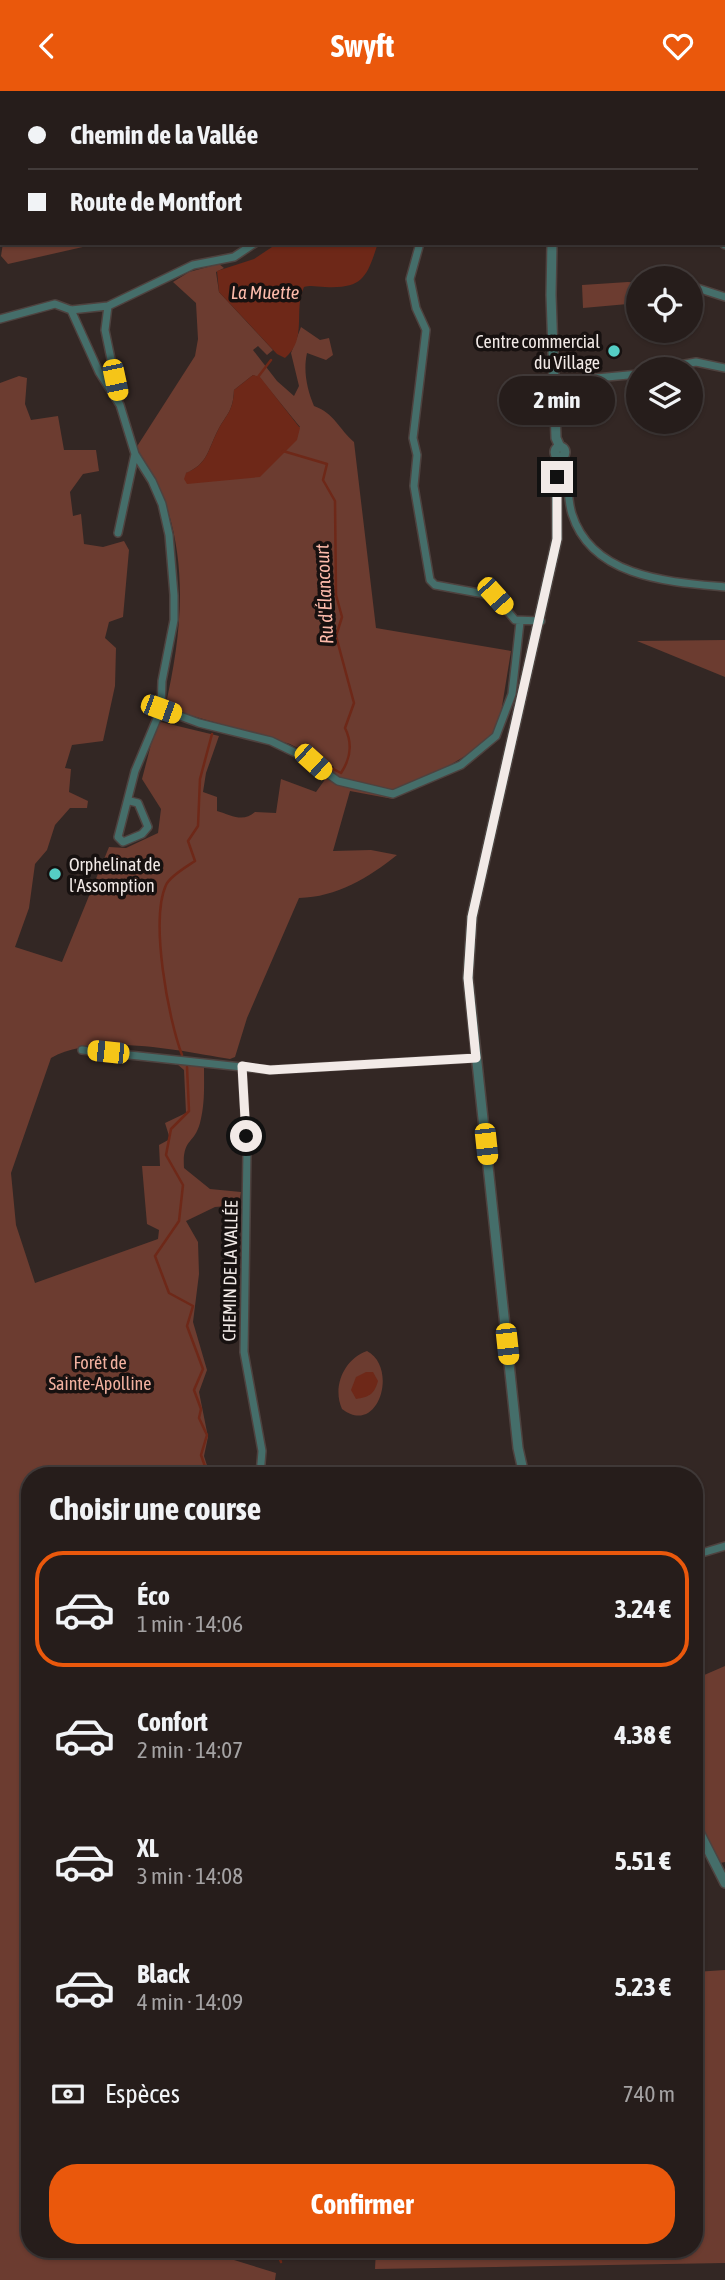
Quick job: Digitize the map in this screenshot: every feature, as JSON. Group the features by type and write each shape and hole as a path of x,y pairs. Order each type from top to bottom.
{"street":[{"path":"0,319 55,304 71,310 108,306 192,265 234,257 252,245"},
{"path":"419,245 410,279 416,308 426,331 413,438 417,454 414,486 430,580 435,585 495,596 520,622 541,621"},
{"path":"552,245 556,438 572,514 583,535 618,567 646,577 725,587"},
{"path":"703,290 725,297"},
{"path":"108,306 105,330 120,405 135,454 157,493 169,535 174,621 162,681 161,709 135,771 130,801 124,806 119,833 119,840 123,842 142,834 148,827 138,803 130,801"},
{"path":"71,310 99,372 120,405"},
{"path":"703,363 725,368"},
{"path":"554,382 626,375"},
{"path":"522,1467 518,1448 468,978 472,917 541,621 557,539 560,452"},
{"path":"118,533 135,454"},
{"path":"161,709 199,723 271,741 304,757 325,773 351,786 393,794 432,779 489,745 503,722 512,694 520,622"},
{"path":"82,1049 270,1070 476,1058"},
{"name":"CHEMIN DE LA VALLÉE","path":"242,1066 247,1150 244,1352 262,1451 261,1467"},
{"path":"703,1553 725,1546"},
{"path":"703,1839 725,1883"}],"green space":[{"path":"3,245 92,245 8,264 1,256"},
{"name":"Forêt de Sainte-Apolline","path":"219,264 224,268 216,272 219,292 273,350 267,355 258,346 253,350 277,381 294,396 299,386 291,353 301,327 320,340 329,338 333,355 326,360 307,353 306,380 314,406 331,417 354,442 376,628 511,651 497,737 393,799 350,791 333,851 371,850 397,855 351,885 326,894 299,898 247,1018 235,1057 230,1059 163,1048 114,1045 70,1050 51,1058 11,1173 16,1225 35,1283 158,1239 159,1230 147,1224 142,1166 160,1166 159,1145 170,1139 165,1123 186,1113 184,1070 177,1064 204,1067 202,1116 198,1130 185,1151 184,1168 210,1189 241,1192 239,1205 215,1207 186,1221 198,1242 199,1274 193,1322 207,1370 199,1392 208,1437 204,1456 207,1467 21,1467 21,2258 227,2258 276,2273 275,2280 0,2280 0,383 19,376 27,378 25,404 31,420 58,416 64,450 96,450 99,471 83,474 70,492 73,516 81,514 84,544 103,547 124,541 129,550 123,617 109,622 105,638 116,648 115,686 103,741 72,745 65,768 71,769 69,792 88,801 87,808 70,808 55,825 47,850 35,864 29,908 15,947 62,962 109,847 126,848 158,833 161,809 142,779 156,725 161,722 219,736 206,773 203,792 217,797 217,811 232,816 241,818 255,812 276,813 281,779 316,792 334,767 290,744 165,708 178,634 178,560 168,511 136,448 195,356 198,339 196,303 173,282 189,272","holes":["253,375 260,378 300,427 186,473 199,465 206,455 231,408 234,390"]},
{"path":"626,282 626,304 583,308 582,285"},
{"path":"725,640 725,677 637,641"},
{"path":"367,1351 377,1360 382,1371 383,1384 374,1407 366,1414 355,1415 342,1409 339,1383 352,1360"},
{"path":"725,1666 725,1862 720,1863 703,1832 703,1676"},
{"path":"725,1970 725,2263 375,2269 376,2258 703,2258 703,1971"}],"water":[{"name":"La Muette","path":"275,245 377,245 367,272 356,283 338,287 304,287 296,342 285,358 277,354 219,292 217,271 254,259"},
{"path":"253,375 260,377 300,428 297,440 260,477 187,484 184,479 186,473 199,465 206,455 231,408 234,390"},
{"path":"373,1372 378,1381 370,1395 356,1399 351,1390 356,1377"}],"waterway":[{"name":"Ru d'Élancourt","path":"258,377 271,360"},
{"name":"Ru d'Élancourt","path":"283,451 327,464 323,480 335,501 336,595 342,617 336,636 354,703 345,728 350,745 349,756 341,773 310,757"},
{"name":"Ru d'Élancourt","path":"182,1055 167,994 160,944 160,921 166,885 195,861 188,841 198,826 200,779 212,734"},
{"name":"Ru d'Élancourt","path":"187,1067 189,1111 171,1129 166,1155 183,1185 179,1221 155,1256 169,1293 193,1306 187,1326 203,1369 194,1390 201,1409 199,1418 207,1435 201,1455 205,1467"},
{"name":"Ru d'Élancourt","path":"279,2258 281,2262"}],"place":[{"name":"Centre commercial du Village","path":"614,351"},
{"name":"Orphelinat de l'Assomption","path":"55,874"}],"route":[{"path":"246,1136 242,1066 270,1070 476,1058 468,978 472,917 541,621 557,539 557,477"}]}
